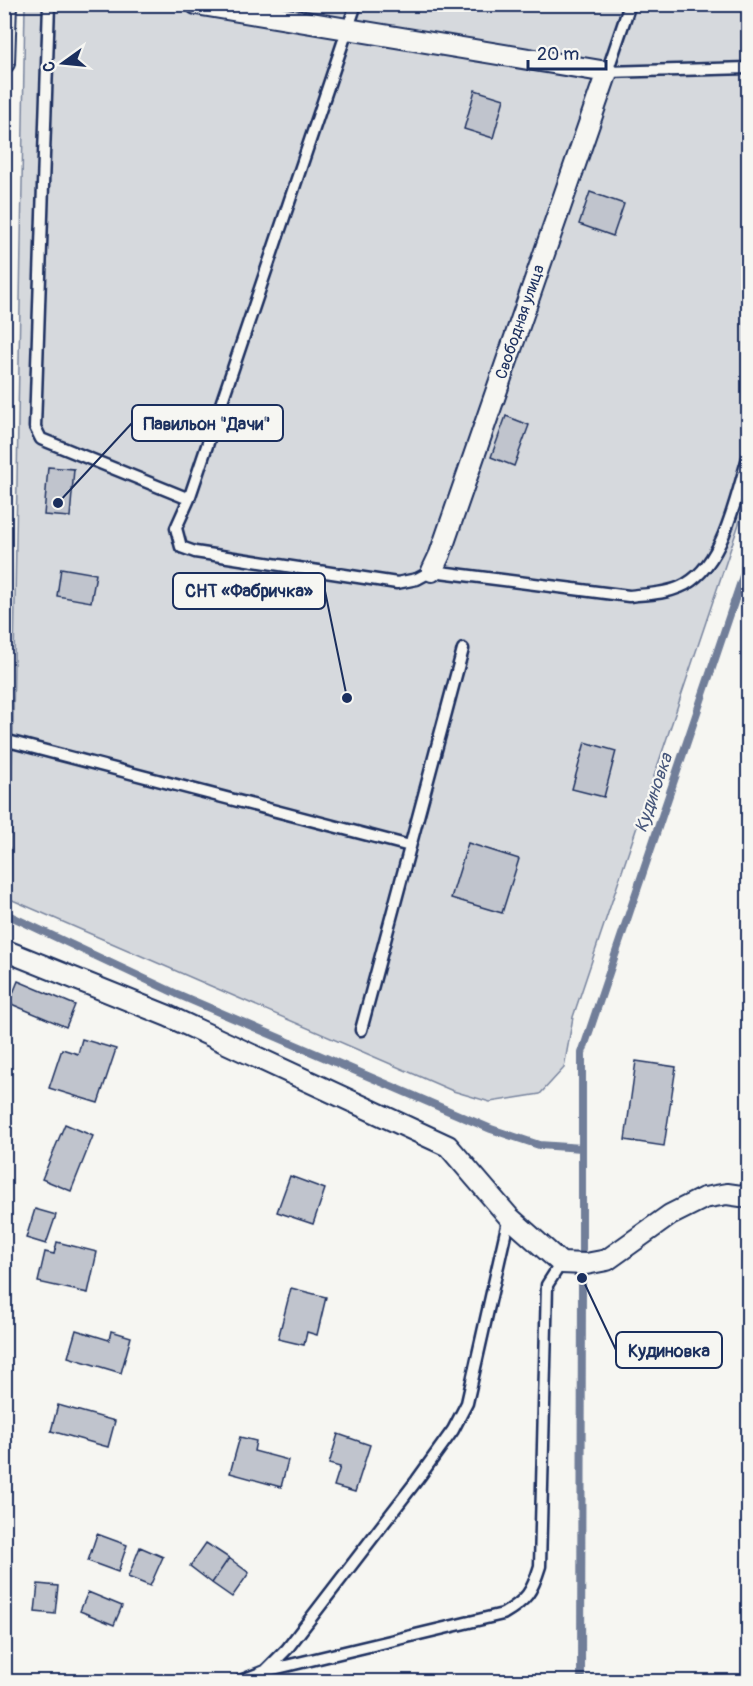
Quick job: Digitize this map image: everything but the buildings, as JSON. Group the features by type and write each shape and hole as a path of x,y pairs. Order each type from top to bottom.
{"street":[{"path":"4,63 6,4"},
{"path":"196,4 607,72"},
{"name":"Свободная улица","path":"432,571 440,554 607,72"},
{"path":"4,950 168,1016 448,1146 509,1217 561,1263 586,1264 607,1260 670,1215 704,1198 727,1194 748,1197"}],"lane":[{"path":"49,4 35,427 41,439 189,499"},
{"path":"356,4 189,499 176,528 181,547 195,552 397,583 417,579 432,571 629,596 661,593 681,587 705,570 720,543 748,458"},
{"path":"630,4 607,72 748,68"},
{"path":"361,1030 463,649"},
{"path":"4,740 410,846"},
{"path":"265,1671 287,1649 453,1430 467,1403 509,1217"},
{"path":"238,1682 265,1671 503,1614 522,1603 534,1588 540,1566 547,1285 561,1263"}],"shaded area":[{"path":"25,5 748,5 748,497 573,1017 564,1068 540,1094 490,1102 453,1091 10,899"}],"waterway":[{"name":"Кудиновка","path":"582,1249 582,1053 748,561"},
{"path":"4,913 177,994 491,1129 539,1145 582,1148"},
{"name":"Кудиновка","path":"581,1682 582,1278"}],"place":[{"name":"Павильон \"Дачи\"","path":"58,503"},
{"name":"СНТ «Фабричка»","path":"347,698"},
{"name":"Кудиновка","path":"582,1278"}]}
